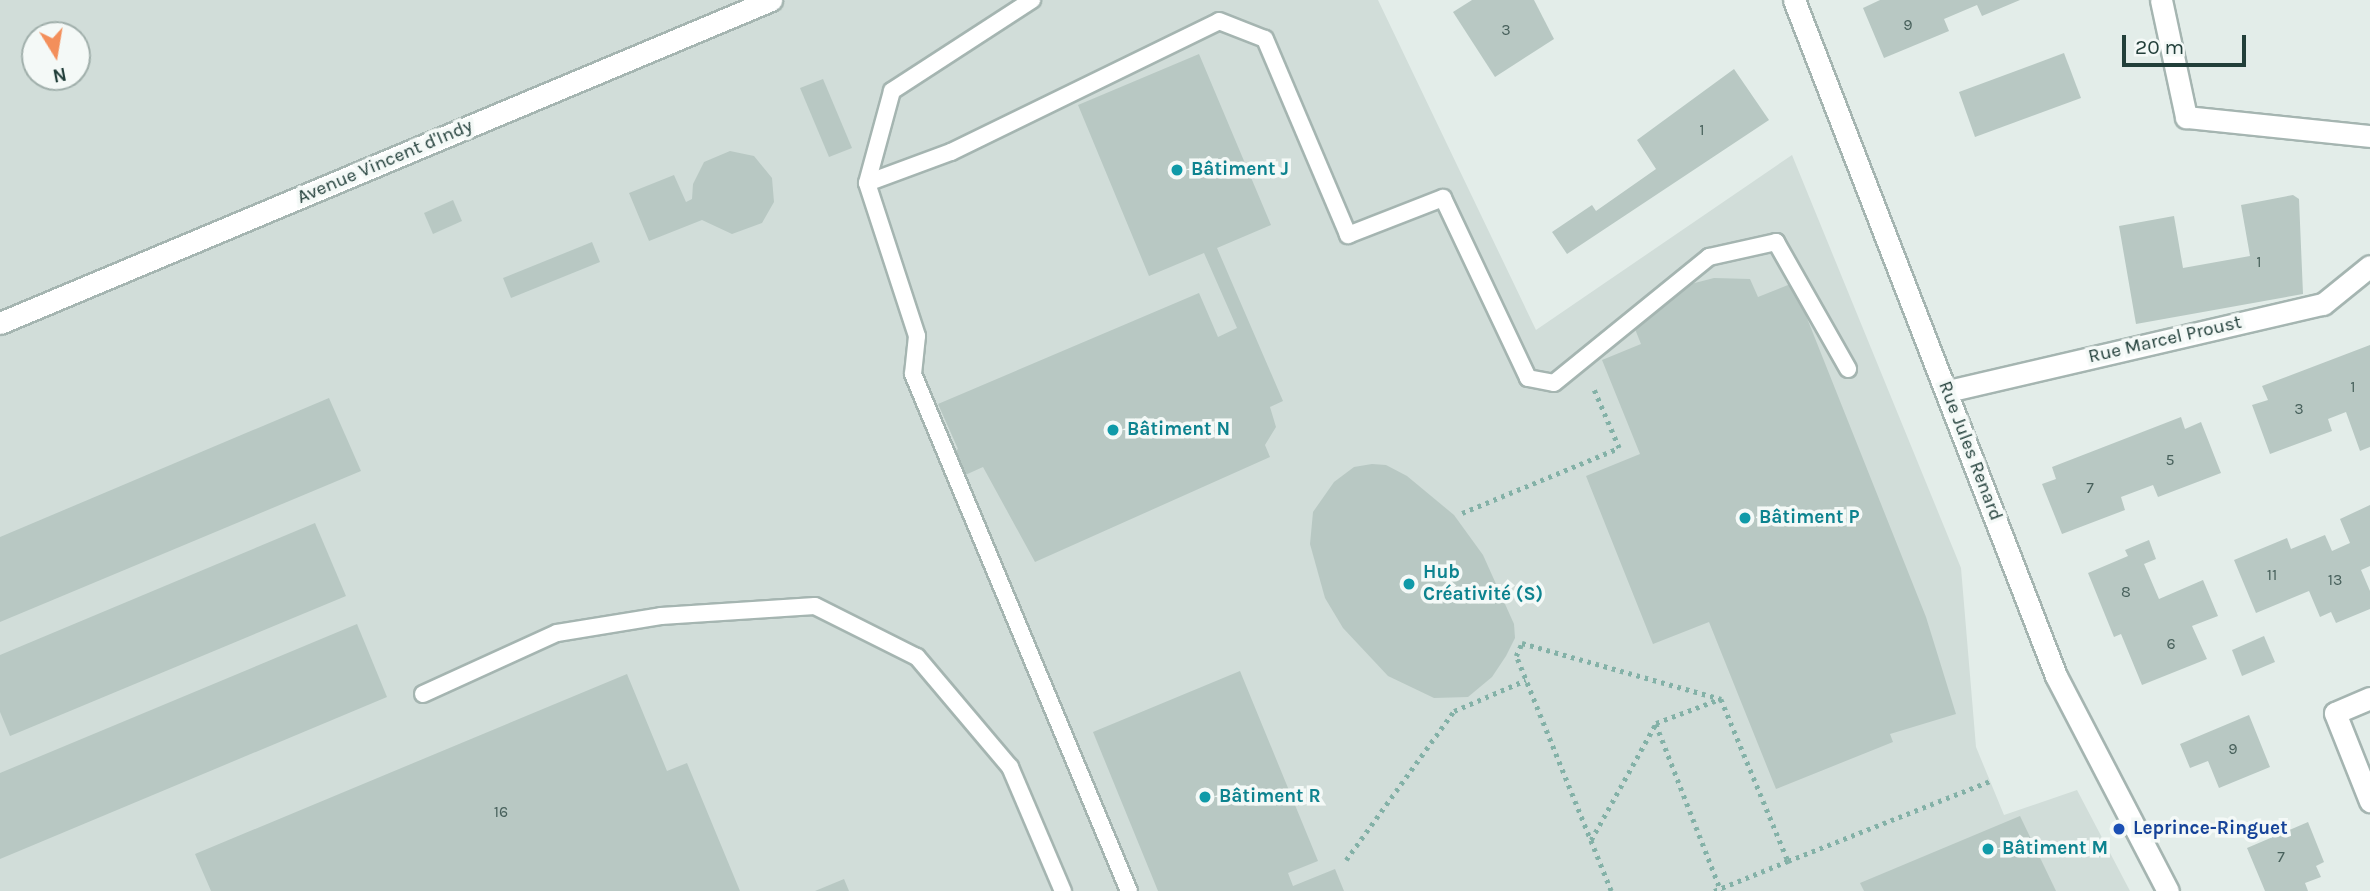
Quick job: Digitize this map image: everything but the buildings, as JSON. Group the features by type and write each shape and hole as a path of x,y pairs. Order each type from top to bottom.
{"street":[{"name":"Avenue Vincent d'Indy","path":"0,323 771,0"},
{"name":"Rue Jules Renard","path":"1794,0 1948,391 2056,676 2168,891"},
{"path":"2161,0 2186,117 2370,136"},
{"name":"Rue Marcel Proust","path":"1948,391 2323,303 2370,267"},
{"path":"2370,698 2335,713 2370,801"}],"lane":[{"path":"1032,0 892,91 867,183 917,336 913,374 1129,891"},
{"path":"867,183 951,152 1219,21 1265,39 1348,234 1443,198 1528,379 1554,383 1709,257 1776,242 1847,369"},
{"path":"424,694 557,633 661,616 815,607 917,657 1010,767 1063,891"}],"path":[{"path":"1462,513 1619,448 1581,359"},
{"path":"1611,891 1516,656 1522,643 1721,699"},
{"path":"1346,860 1454,711 1526,680"},
{"path":"1591,841 1656,723 1721,699"},
{"path":"1721,699 1788,860"},
{"path":"1656,723 1718,890 1990,781"}],"shaded area":[{"path":"0,0 1378,0 1536,330 1792,155 1961,568 1976,747 2004,815 2077,790 2130,891 0,891"}],"place":[{"name":"Bâtiment J","path":"1177,170"},
{"name":"Bâtiment N","path":"1113,430"},
{"name":"Bâtiment P","path":"1745,518"},
{"name":"Hub Créativité (S)","path":"1409,584"},
{"name":"Bâtiment R","path":"1205,797"},
{"name":"Leprince-Ringuet","path":"2119,829"},
{"name":"Bâtiment M","path":"1988,849"}]}
